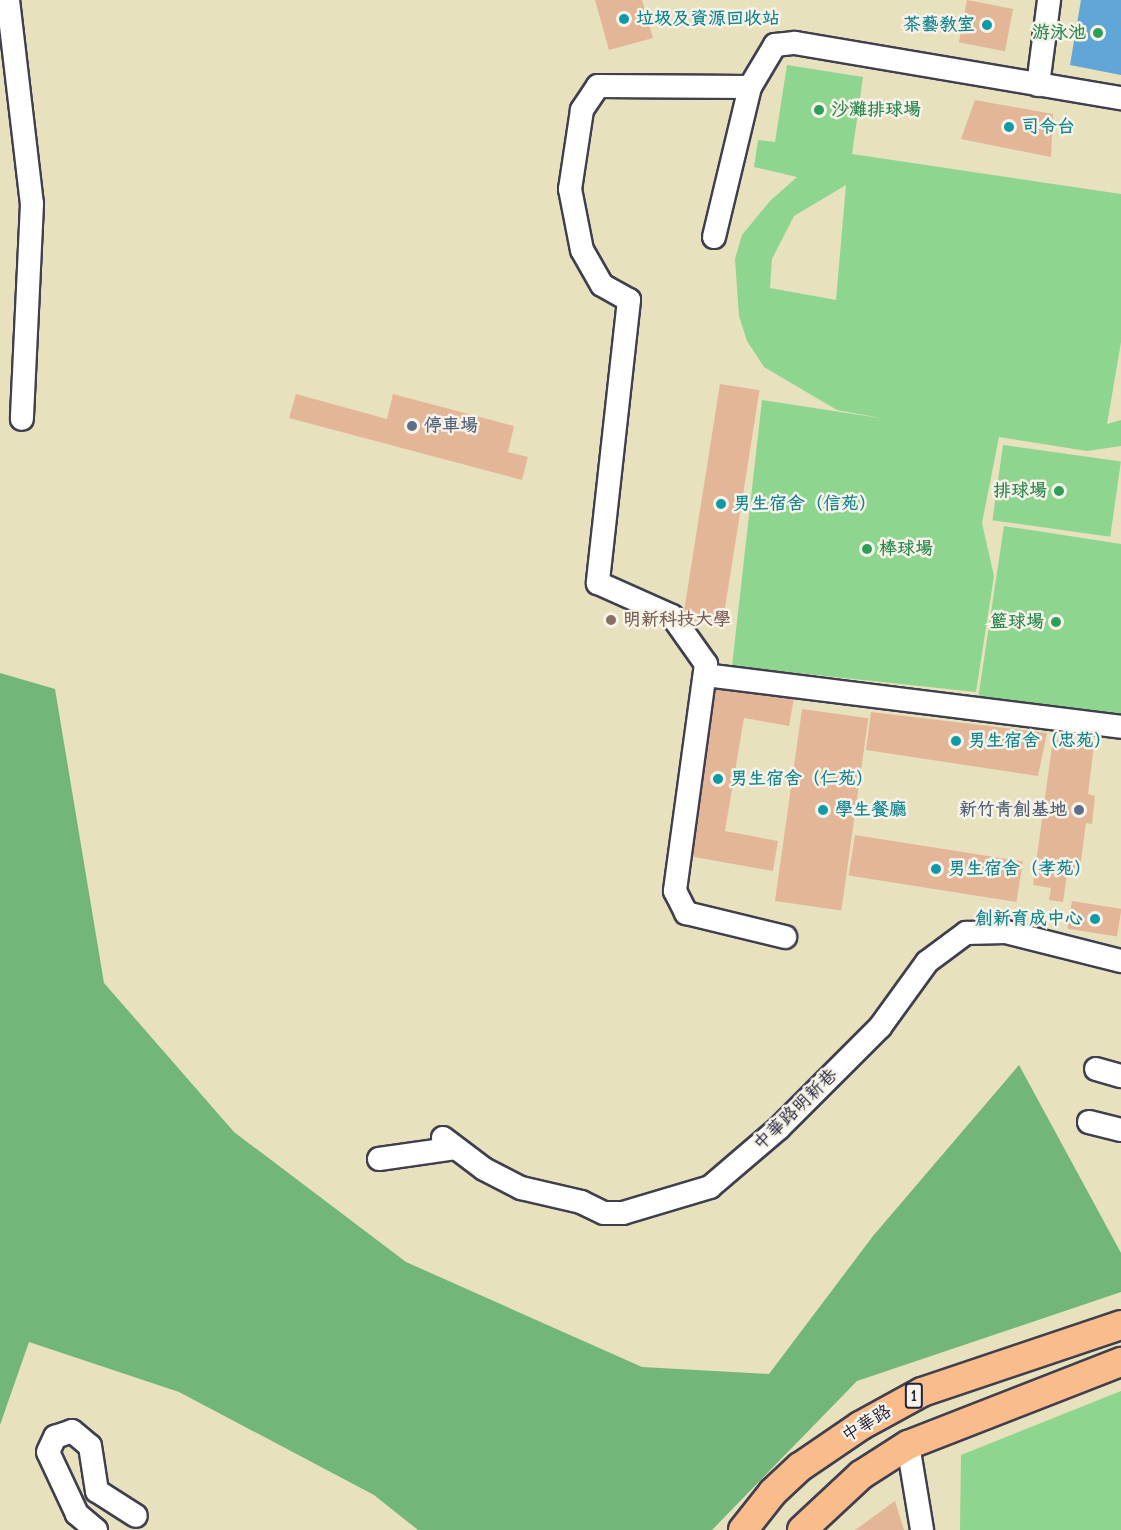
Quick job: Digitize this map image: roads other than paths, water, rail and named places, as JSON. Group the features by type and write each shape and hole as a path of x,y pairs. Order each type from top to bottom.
{"main road":[{"name":"中華路","path":"743,1530 773,1492 800,1467 860,1426 922,1392 1121,1325"},
{"name":"1","path":"802,1530 861,1475 908,1444 1121,1362"}],"lane":[{"path":"8,0 32,204 22,419"},
{"path":"1038,85 1049,0"},
{"path":"714,237 750,87 775,45 795,43 1121,98"},
{"path":"750,87 598,86 582,110 570,189 582,250 602,285 629,300 598,583 672,616 706,664 675,891 686,913 785,937"},
{"path":"705,675 1121,727"},
{"name":"中華路明新巷","path":"378,1159 449,1143 484,1169 521,1188 581,1202 604,1213 623,1214 710,1187 779,1128 873,1034 927,962 966,933 1006,932 1121,961"},
{"path":"1096,1069 1121,1076"},
{"path":"1089,1122 1121,1130"},
{"path":"96,1530 77,1514 48,1452 55,1437 72,1431 90,1446 97,1491 136,1516"},
{"path":"908,1444 922,1530"}],"water":[{"name":"游泳池","path":"1081,0 1121,0 1121,75 1070,65"}],"place":[{"name":"垃圾及資源回收站","path":"624,19"},
{"name":"茶藝教室","path":"987,25"},
{"name":"游泳池","path":"1098,33"},
{"name":"沙灘排球場","path":"819,110"},
{"name":"司令台","path":"1009,127"},
{"name":"停車場","path":"412,426"},
{"name":"排球場","path":"1059,491"},
{"name":"男生宿舍（信苑）","path":"721,504"},
{"name":"棒球場","path":"867,549"},
{"name":"明新科技大學","path":"611,620"},
{"name":"籃球場","path":"1056,622"},
{"name":"男生宿舍（忠苑）","path":"956,741"},
{"name":"男生宿舍（仁苑）","path":"718,779"},
{"name":"學生餐廳","path":"823,810"},
{"name":"新竹青創基地","path":"1079,810"},
{"name":"男生宿舍（孝苑）","path":"936,869"},
{"name":"創新育成中心","path":"1095,919"}]}
